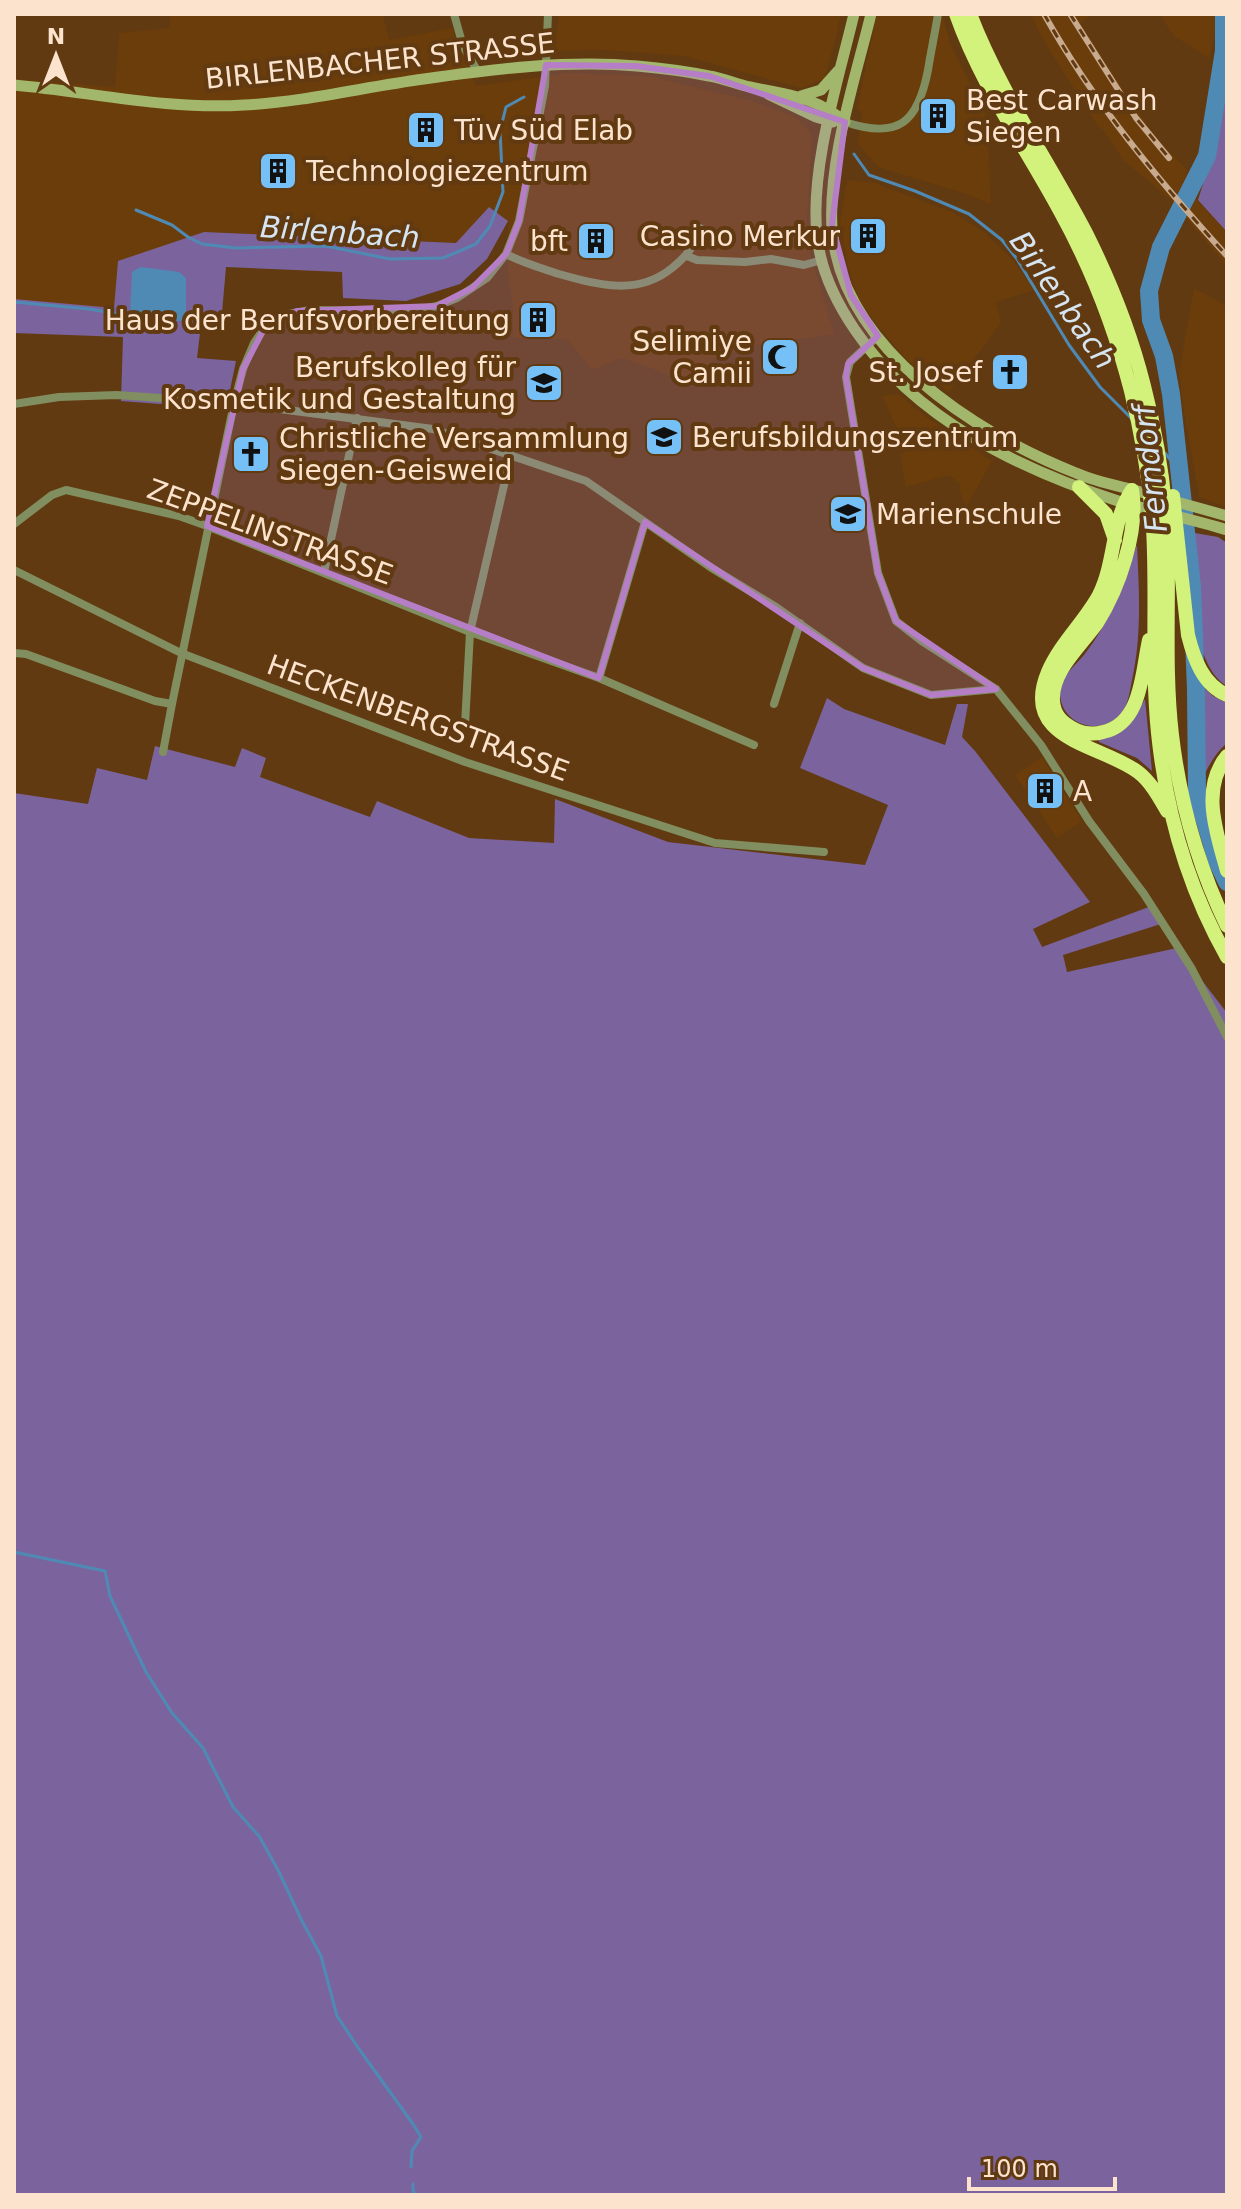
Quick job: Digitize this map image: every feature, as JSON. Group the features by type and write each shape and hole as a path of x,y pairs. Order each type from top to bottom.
{"highway":[{"path":"956,14 997,103 1075,240 1119,348 1139,424 1149,490 1158,734 1168,796 1194,888 1227,957"},
{"path":"970,14 1008,96 1086,234 1122,317 1144,385 1159,459 1167,526 1170,699 1176,765 1198,857 1227,926"},
{"path":"1159,459 1171,484 1192,653 1209,682 1227,695"},
{"path":"1079,487 1106,514 1115,540"},
{"path":"1130,499 1126,553 1110,601 1058,677 1053,703 1056,714 1064,723 1082,733 1095,734 1109,731 1124,722 1137,697 1155,612"},
{"path":"1130,499 1100,593 1053,661 1042,690 1043,704 1048,719 1059,731 1076,743 1138,772 1149,784 1175,827"},
{"path":"1227,756 1217,771 1212,792 1214,820 1227,871"}],"main road":[{"path":"854,14 820,164 816,202 817,237 833,293 866,346 906,388 957,429 1023,463 1079,487 1130,499 1163,499 1227,516"},
{"path":"871,14 845,122 833,190 833,237 851,295 878,336 926,386 970,420 1002,439 1164,513 1227,530"},
{"name":"BIRLENBACHER STRASSE","path":"14,85 160,104 231,106 296,101 423,79 546,65 636,66 709,76 801,97 830,116"},
{"path":"801,97 821,90 842,67"},
{"name":"BIRLENBACHER STRASSE","path":"750,87 845,122"}],"street":[{"path":"454,14 463,46 478,72"},
{"path":"163,752 207,526 247,355 265,327 284,315 310,310 398,311 437,306 457,298 487,278 506,254 519,221 545,86 548,14"},
{"path":"845,122 872,128 893,127 913,114 926,84 938,14"},
{"path":"506,254 523,263 574,278 614,286 636,285 653,280 687,256 700,228"},
{"path":"687,256 697,260 771,259 804,265 822,260"},
{"path":"878,336 850,362 846,377 878,573 896,621 996,689 1041,745 1089,821 1144,894 1192,969 1227,1037"},
{"path":"14,404 59,397 117,395 234,403 433,429 586,481 863,668 931,695 996,689"},
{"path":"324,572 357,418"},
{"path":"465,725 470,632 511,455"},
{"name":"ZEPPELINSTRASSE","path":"14,524 52,495 66,490 179,516 470,632 599,678 754,745"},
{"path":"599,678 645,522"},
{"name":"HECKENBERGSTRASSE","path":"14,570 181,653 465,762 715,843 824,852"},
{"path":"774,704 800,623"},
{"path":"14,653 26,654 155,701 172,704"}],"highlighted area":[{"path":"546,65 636,66 709,76 845,122 832,225 851,295 878,336 848,364 846,377 878,573 896,621 996,689 931,695 863,668 645,522 599,678 207,526 243,369 265,327 297,311 437,306 472,288 506,254 519,221"}],"shaded area":[{"path":"170,14 383,14 389,40 452,28 476,86 568,73 649,76 752,101 790,115 806,126 812,136 806,240 834,334 756,345 714,359 695,384 621,358 592,370 567,339 513,338 508,221 489,207 457,243 204,232 114,309 14,299 14,79 115,87 119,33 170,28"},
{"path":"559,14 841,14 824,79 802,88 684,56 606,50 554,51"},
{"path":"877,14 942,14 951,45 987,117 991,204 878,167 858,144 862,113 857,108"},
{"path":"1030,14 1094,14 1080,23 1155,137 1188,171 1182,184 1227,232 1227,266 1168,197 1124,161 1098,126"},
{"path":"1159,14 1220,14 1209,58 1174,36"},
{"path":"1227,27 1227,232 1198,200"},
{"path":"847,180 874,183 952,212 984,232 1013,260 1034,290 996,302 1001,323 949,392 908,361 859,299 848,267 840,223"},
{"path":"489,207 508,221 487,259 460,284 406,301 343,298 342,272 226,267 221,324 201,325 197,358 236,361 226,409 121,401 123,337 14,333 14,299 114,308 118,261 204,232 456,243"},
{"path":"1194,288 1227,306 1227,507 1199,497 1184,412 1179,373"},
{"path":"898,394 926,417 992,461 966,507 959,490 961,485 949,475 906,487 900,454 907,451 882,396"},
{"path":"1189,532 1218,537 1227,543 1227,686 1215,675 1205,658 1199,638 1192,593"},
{"path":"1137,545 1139,629 1128,699 1116,719 1106,724 1084,725 1066,713 1061,702 1061,685 1109,616"},
{"path":"1201,685 1227,703 1227,743 1208,767 1200,784"},
{"path":"827,698 844,709 945,745 957,704 968,704 962,737 1090,902 1033,929 1042,947 1154,905 1164,923 1063,955 1067,972 1177,948 1227,1013 1227,2195 14,2195 14,793 88,804 97,768 147,780 155,746 235,767 242,748 266,758 260,777 370,817 377,801 469,838 554,843 555,799 668,842 865,865 888,805 800,768"},
{"path":"1145,699 1152,771 1137,758 1099,742 1099,738 1128,725"},
{"name":"A","path":"1042,757 1082,821 1057,838 1015,775"}],"water":[{"path":"141,267 179,272 186,278 186,315 181,321 130,316 132,272"}],"waterway":[{"name":"Ferndorf","path":"1224,14 1224,51 1207,156 1161,247 1149,291 1151,320 1164,356 1171,394 1192,587 1197,794 1217,861 1227,882"},
{"name":"Birlenbach","path":"136,210 172,225 202,244 236,248 326,246 390,259 443,258 476,244 490,226 503,192 500,131 506,107 524,97"},
{"name":"Birlenbach","path":"854,154 869,175 969,214 1002,240 1017,259 1069,345 1100,387 1132,419"},
{"path":"14,302 130,316"},
{"name":"Birlenbach","path":"1165,453 1180,472"},
{"path":"14,1552 105,1571 110,1596 146,1672 172,1713 203,1748 233,1807 259,1836 278,1870 321,1956 337,2016 421,2137 412,2151 411,2167"},
{"path":"413,2184 417,2195"}],"railway":[{"path":"1044,14 1084,79 1128,140 1227,256"},
{"path":"1070,14 1136,118 1169,158"}],"place":[{"name":"Best Carwash Siegen","path":"938,116"},
{"name":"Tüv Süd Elab","path":"426,130"},
{"name":"Technologiezentrum","path":"278,171"},
{"name":"Casino Merkur","path":"868,236"},
{"name":"bft","path":"596,241"},
{"name":"Haus der Berufsvorbereitung","path":"538,320"},
{"name":"Selimiye Camii","path":"780,357"},
{"name":"St. Josef","path":"1010,372"},
{"name":"Berufskolleg für Kosmetik und Gestaltung","path":"544,383"},
{"name":"Berufsbildungszentrum","path":"664,437"},
{"name":"Christliche Versammlung Siegen-Geisweid","path":"251,454"},
{"name":"Marienschule","path":"848,514"},
{"name":"A","path":"1045,791"}]}
